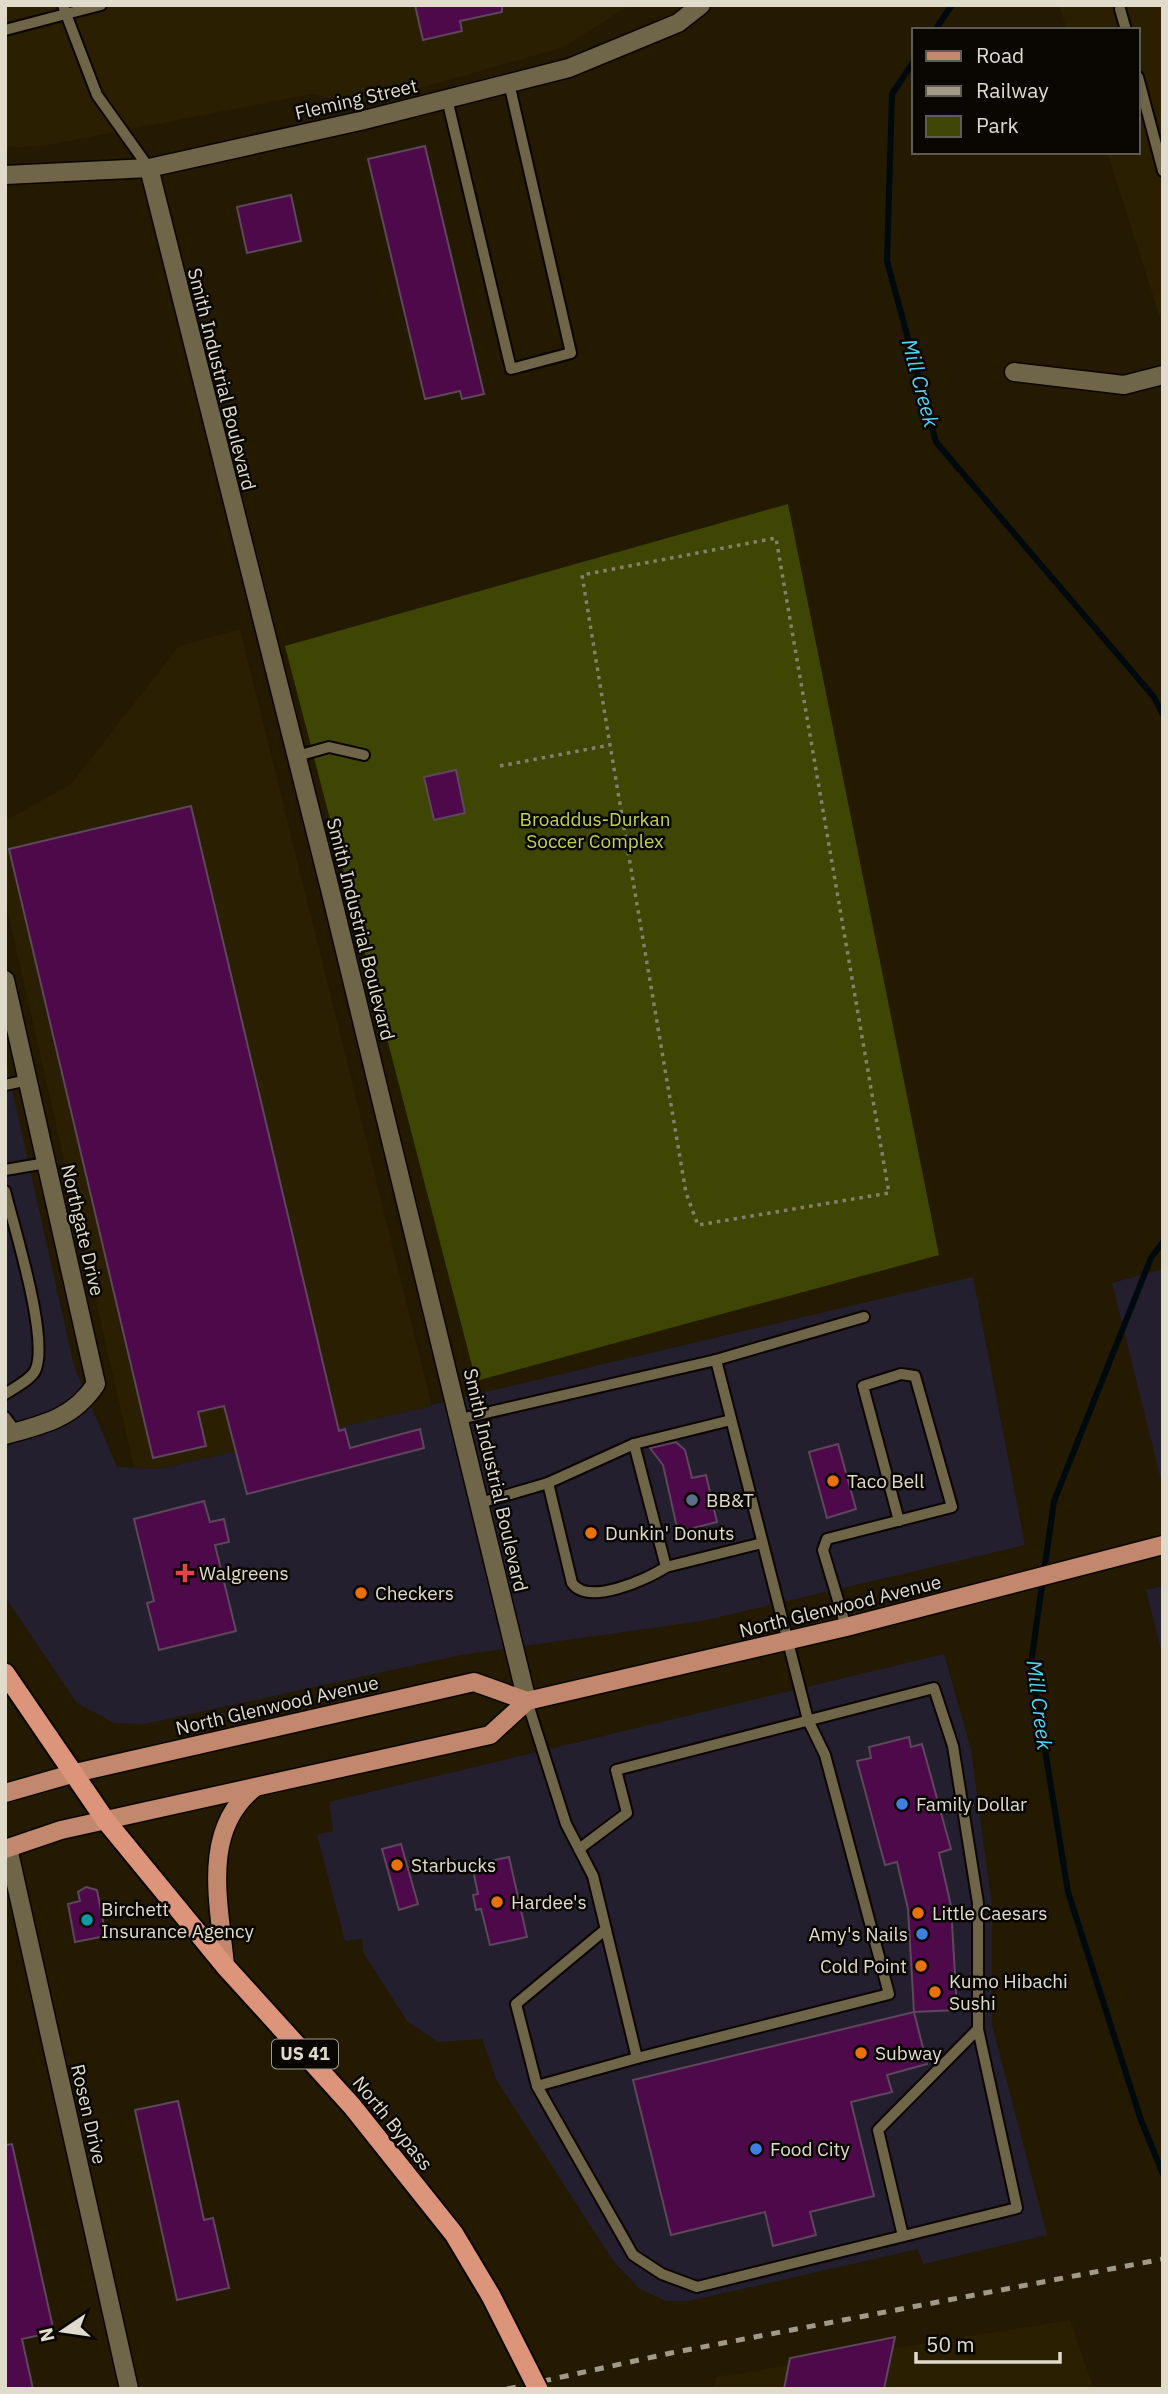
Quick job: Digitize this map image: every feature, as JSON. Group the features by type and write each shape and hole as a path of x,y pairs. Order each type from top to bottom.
{"highway":[{"name":"North Bypass","path":"5,1673 106,1821 225,1966 384,2146 454,2234 491,2296 538,2389"}],"main road":[{"name":"North Glenwood Avenue","path":"7,1849 61,1830 490,1735 527,1701 920,1609 1163,1545"},
{"name":"North Glenwood Avenue","path":"5,1794 75,1773 474,1682 527,1701"},
{"path":"225,1966 216,1867 223,1828 239,1800 254,1788"}],"street":[{"name":"Fleming Street","path":"5,176 149,168 447,99 569,68 678,23 701,5"},
{"name":"Smith Industrial Boulevard","path":"149,168 297,755 527,1701"},
{"path":"1014,372 1124,385 1163,375"},
{"name":"Northgate Drive","path":"5,980 96,1384 85,1402 68,1416 11,1434"},
{"name":"Rosen Drive","path":"7,1849 129,2389"}],"lane":[{"path":"5,30 64,10 100,5"},
{"path":"1120,9 1125,28"},
{"path":"64,10 97,95 149,168"},
{"path":"447,99 511,369 571,353 509,83"},
{"path":"1140,85 1163,171"},
{"path":"297,755 329,747 364,755"},
{"path":"5,1085 28,1080"},
{"path":"5,1170 46,1163"},
{"path":"5,1191 36,1318 40,1354 34,1373 5,1394"},
{"path":"460,1419 716,1360 864,1317"},
{"path":"537,2086 889,1994 825,1755 808,1720 716,1360"},
{"path":"846,1627 823,1550 827,1539 899,1521 951,1507 915,1376 901,1374 863,1386 899,1521"},
{"path":"5,1417 11,1434"},
{"path":"480,1503 548,1483 635,1444 731,1419"},
{"path":"635,1444 666,1567"},
{"path":"548,1483 572,1583 578,1591 588,1594 635,1583 666,1567 762,1543"},
{"path":"579,1849 627,1813 616,1770 934,1688 953,1746 978,1903 978,2029 1017,2208 697,2287 662,2274 633,2255 537,2086 516,2004 606,1929"},
{"path":"527,1701 566,1824 593,1876 637,2059"},
{"path":"903,2236 878,2130 978,2029"}],"path":[{"path":"776,538 889,1193 698,1225 686,1192 610,745 582,575 776,538"},
{"path":"500,766 610,745"}],"shaded area":[{"path":"5,5 630,5 564,47 361,105 312,94 44,146 5,148"},
{"path":"1059,5 1163,5 1163,327 1108,154 1140,154 1140,28 1066,28"},
{"path":"240,629 432,1406 159,1469 134,1468 5,900 5,821 71,784 179,646"},
{"path":"5,1058 74,1366 117,1467 159,1469 973,1277 1025,1545 702,1621 461,1655 145,1724 114,1723 77,1703 5,1597"},
{"path":"1163,1269 1163,1488 1112,1283"},
{"path":"1163,1586 1163,1657 1146,1590"},
{"path":"944,1654 971,1750 992,1906 992,2025 1047,2235 923,2264 918,2249 689,2301 666,2301 640,2289 614,2262 497,2081 482,2039 438,2042 407,2021 363,1952 362,1939 345,1941 317,1835 333,1831 329,1802"},
{"path":"1070,2320 1094,2389 714,2389 716,2377"}],"green space":[{"name":"Broaddus-Durkan Soccer Complex","path":"788,504 939,1255 476,1381 285,646"}],"building":[{"path":"415,5 502,5 502,12 460,21 462,31 423,40"},
{"path":"425,146 484,394 462,399 460,391 425,399 368,159"},
{"path":"291,195 301,241 247,253 237,207"},
{"path":"456,770 465,813 434,820 424,777"},
{"path":"191,806 339,1431 345,1429 350,1448 420,1429 424,1448 247,1494 224,1406 198,1412 206,1446 153,1458 9,849"},
{"name":"BB&T","path":"676,1442 685,1450 692,1478 706,1475 717,1522 678,1532 663,1465 650,1448"},
{"name":"Taco Bell","path":"838,1444 856,1509 827,1518 809,1452"},
{"name":"Walgreens","path":"204,1501 210,1522 224,1519 229,1542 215,1545 236,1631 159,1650 147,1603 154,1601 134,1519"},
{"path":"909,1737 911,1747 922,1744 951,1849 939,1853 951,1906 957,2010 914,2012 908,1909 897,1862 885,1865 857,1761 871,1758 869,1747"},
{"name":"Starbucks","path":"401,1844 418,1904 399,1910 382,1849"},
{"name":"Hardee's","path":"509,1857 527,1937 490,1945 481,1909 476,1910 473,1895 478,1894 472,1865"},
{"name":"Birchett Insurance Agency","path":"86,1887 97,1890 106,1936 75,1942 68,1904 80,1901 78,1892"},
{"name":"Food City","path":"914,2012 927,2064 887,2075 892,2092 851,2102 874,2196 810,2212 816,2235 773,2246 765,2212 671,2235 633,2080"},
{"path":"178,2101 204,2220 213,2218 229,2288 177,2300 135,2110"},
{"path":"12,2144 54,2332 22,2339 33,2389 5,2389 5,2145"},
{"path":"895,2337 884,2389 784,2389 790,2358"}],"waterway":[{"name":"Mill Creek","path":"936,28 952,5"},
{"name":"Mill Creek","path":"912,64 892,94 887,261 936,442 1154,697 1163,715"},
{"name":"Mill Creek","path":"1163,1242 1151,1258 1054,1501 1031,1663 1068,1892 1141,2120 1163,2174"}],"railway":[{"path":"507,2389 671,2353 1163,2259"}],"place":[{"name":"Taco Bell","path":"833,1481"},
{"name":"BB&T","path":"692,1500"},
{"name":"Dunkin' Donuts","path":"591,1533"},
{"name":"Walgreens","path":"185,1573"},
{"name":"Checkers","path":"361,1593"},
{"name":"Family Dollar","path":"902,1804"},
{"name":"Starbucks","path":"397,1865"},
{"name":"Hardee's","path":"497,1902"},
{"name":"Little Caesars","path":"918,1913"},
{"name":"Birchett Insurance Agency","path":"87,1920"},
{"name":"Amy's Nails","path":"922,1934"},
{"name":"Cold Point","path":"921,1966"},
{"name":"Kumo Hibachi Sushi","path":"935,1992"},
{"name":"Subway","path":"861,2053"},
{"name":"Food City","path":"756,2149"}]}
